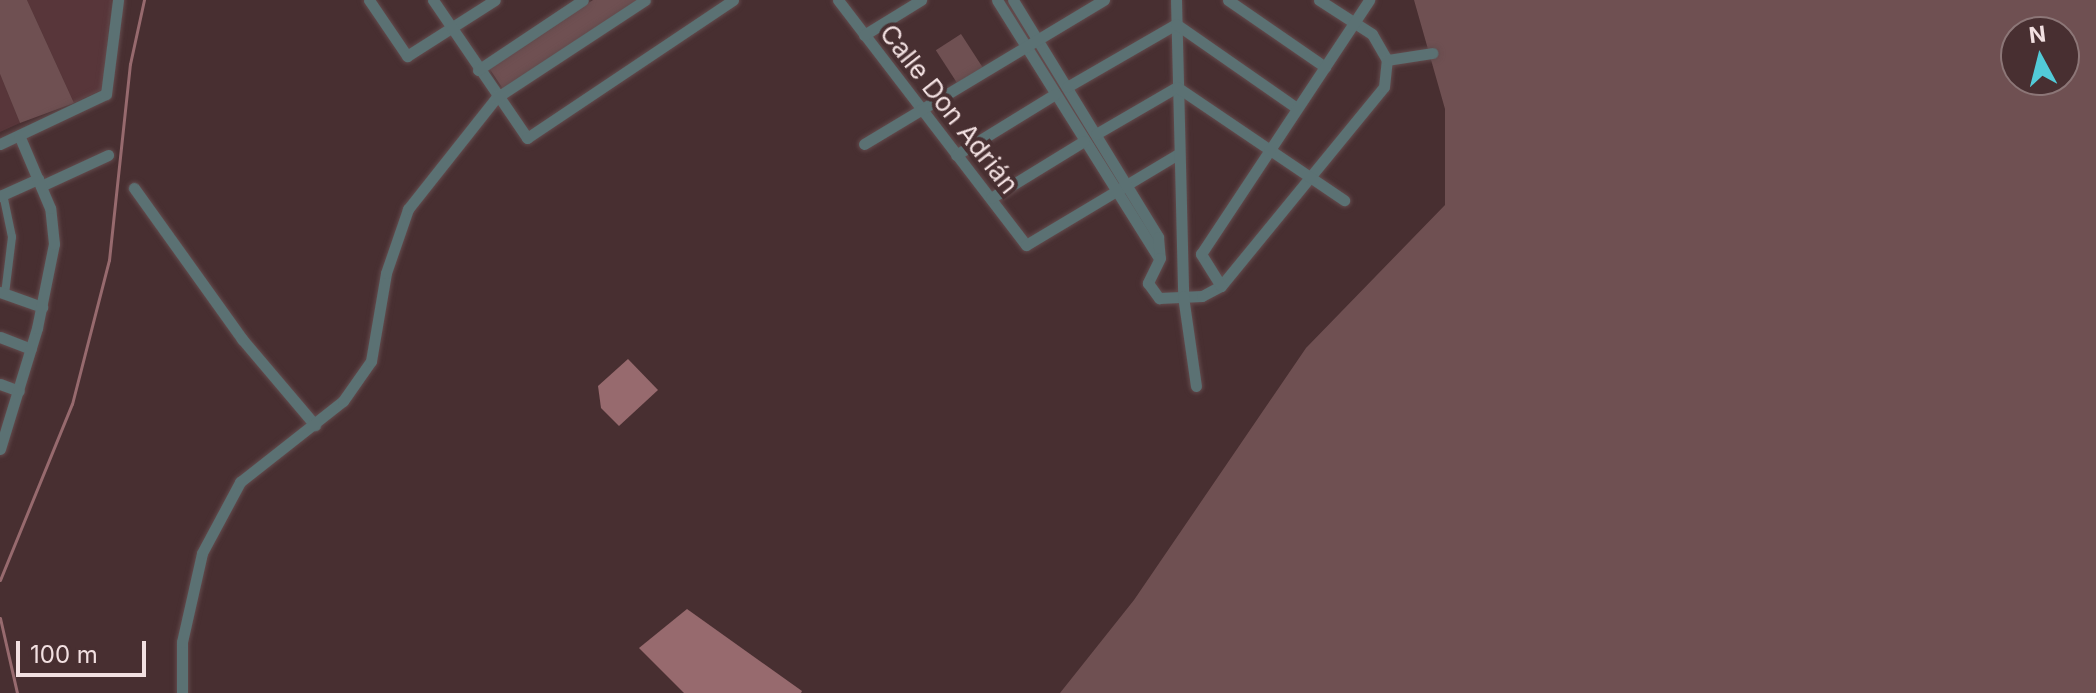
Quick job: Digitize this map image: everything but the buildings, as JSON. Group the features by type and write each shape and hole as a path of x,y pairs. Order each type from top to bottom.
{"street":[{"path":"0,144 106,94 118,0"},
{"path":"433,0 521,135 531,137 715,5 733,0"},
{"path":"478,70 583,0"},
{"path":"182,693 182,642 202,553 240,482 271,453 315,425 343,401 371,361 386,273 408,209 496,98 645,0"},
{"name":"Calle Don Adrián","path":"838,0 1026,245 1114,191"},
{"path":"864,35 921,0"},
{"path":"997,0 1114,191 1160,258"},
{"path":"1013,0 1158,237 1160,258 1148,283 1159,298 1202,296 1221,286 1384,87 1387,60 1372,34 1319,0"},
{"path":"864,144 1104,0"},
{"path":"1176,0 1183,296 1196,386"},
{"path":"1228,0 1325,67"},
{"path":"1221,286 1201,254 1369,0"},
{"path":"373,1 407,56 489,2"},
{"path":"1067,87 1176,24"},
{"path":"1176,24 1297,108"},
{"path":"1387,60 1432,53"},
{"path":"1096,134 1177,87"},
{"path":"1177,87 1307,178 1344,200"},
{"path":"956,155 1055,94"},
{"path":"0,449 42,307 54,234 40,182 19,135"},
{"path":"991,198 1084,141"},
{"path":"1114,191 1178,154"},
{"path":"42,307 2,293 12,237 2,195 108,155"},
{"path":"134,188 242,339 315,425"},
{"path":"0,337 31,349"},
{"path":"0,384 19,391"}],"shaded area":[{"path":"0,0 27,0 74,103 20,123 0,74"},
{"path":"27,0 111,0 103,89 74,103"},
{"path":"593,0 640,0 503,89 489,68"},
{"path":"1414,0 2096,0 2096,693 1060,693 1134,600 1306,348 1445,205 1445,109"},
{"path":"961,34 984,69 959,86 936,50"},
{"path":"0,74 20,123 0,132"},
{"path":"628,359 658,390 619,426 601,408 598,386"},
{"path":"687,609 801,693 684,693 639,648"}],"waterway":[{"path":"0,580 72,404 109,260 130,64 144,0"},
{"path":"0,618 17,693"}]}
